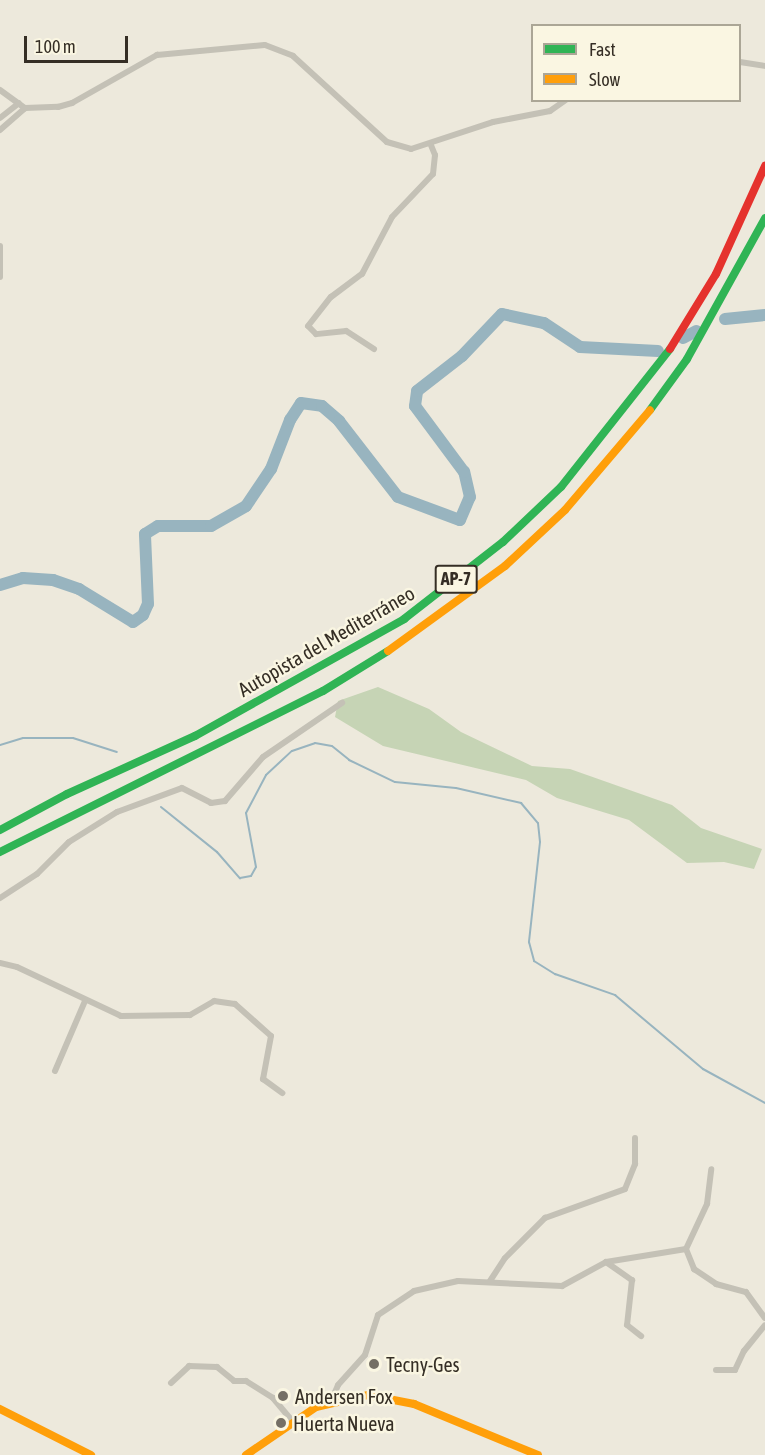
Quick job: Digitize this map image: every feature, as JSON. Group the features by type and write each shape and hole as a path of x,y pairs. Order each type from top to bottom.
{"main road":[{"name":"Autopista del Mediterráneo","path":"0,830 67,794 195,736 405,619 503,542 561,487 660,364 716,274 765,166"},
{"name":"Autopista del Mediterráneo","path":"0,852 323,692 415,635 506,566 565,510 635,432 687,359 765,218"},
{"path":"246,1455 292,1421 331,1401 368,1395 398,1399 538,1455"},
{"path":"0,1409 91,1455"}],"street":[{"path":"0,130 25,108 72,103 157,55 265,45 293,56 387,142 411,149 431,146 493,122 550,111 563,102"},
{"path":"741,62 765,66"},
{"path":"0,90 25,108"},
{"path":"0,118 19,103"},
{"path":"374,349 346,331 316,334 308,326 338,290 362,274 392,217 433,174 435,155 431,146"},
{"path":"0,246 0,277"},
{"path":"0,898 37,874 69,842 117,812 182,788 211,803 225,801 263,757 342,703"},
{"path":"0,963 17,967 121,1016 190,1015 214,1001 235,1004 271,1036 263,1078 282,1094"},
{"path":"55,1071 85,1001"},
{"path":"490,1281 505,1258 545,1218 625,1189 635,1164 635,1138"},
{"path":"711,1169 707,1204 686,1249 694,1269 716,1284 746,1292 765,1318"},
{"path":"331,1401 338,1385 364,1355 374,1322 384,1309 414,1291 443,1282 490,1281 562,1286 606,1262 686,1249"},
{"path":"606,1262 632,1280 627,1325 641,1336"},
{"path":"716,1370 735,1370 744,1351 765,1325"},
{"path":"171,1383 189,1366 217,1367 234,1381 246,1381 273,1398 292,1421"}],"green space":[{"path":"378,687 429,709 461,732 532,766 570,769 672,805 701,828 762,849 754,869 724,862 687,863 629,820 557,798 526,780 383,746 335,717 338,701"}],"waterway":[{"path":"0,585 23,578 53,580 79,589 133,622 143,615 148,604 145,534 158,526 211,526 246,506 271,469 290,420 301,403 322,406 339,421 398,497 460,520 470,497 464,472 415,406 417,391 462,356 502,314 544,323 580,347 658,351"},
{"path":"725,319 765,315"},
{"path":"683,338 696,331"},
{"path":"0,745 23,738 73,738 117,752"},
{"path":"161,807 217,852 240,878 251,876 256,867 246,813 266,775 292,751 315,743 332,746 349,760 395,782 456,788 521,803 538,823 540,842 529,942 534,961 555,974 615,995 703,1069 765,1103"}],"traffic: fast":[{"path":"650,410 687,359 765,218"},
{"path":"0,830 67,794 195,736 404,619 503,542 561,487 670,349"},
{"path":"0,852 323,691 388,651"}],"traffic: slow":[{"path":"388,651 505,566 565,510 650,410"},
{"path":"246,1455 316,1407 368,1395 414,1404 538,1455"},
{"path":"0,1409 91,1455"}],"traffic: jam":[{"path":"670,349 716,274 765,166"}],"place":[{"name":"Tecny-Ges","path":"374,1364"},
{"name":"Andersen Fox","path":"283,1396"},
{"name":"Huerta Nueva","path":"281,1423"}]}
